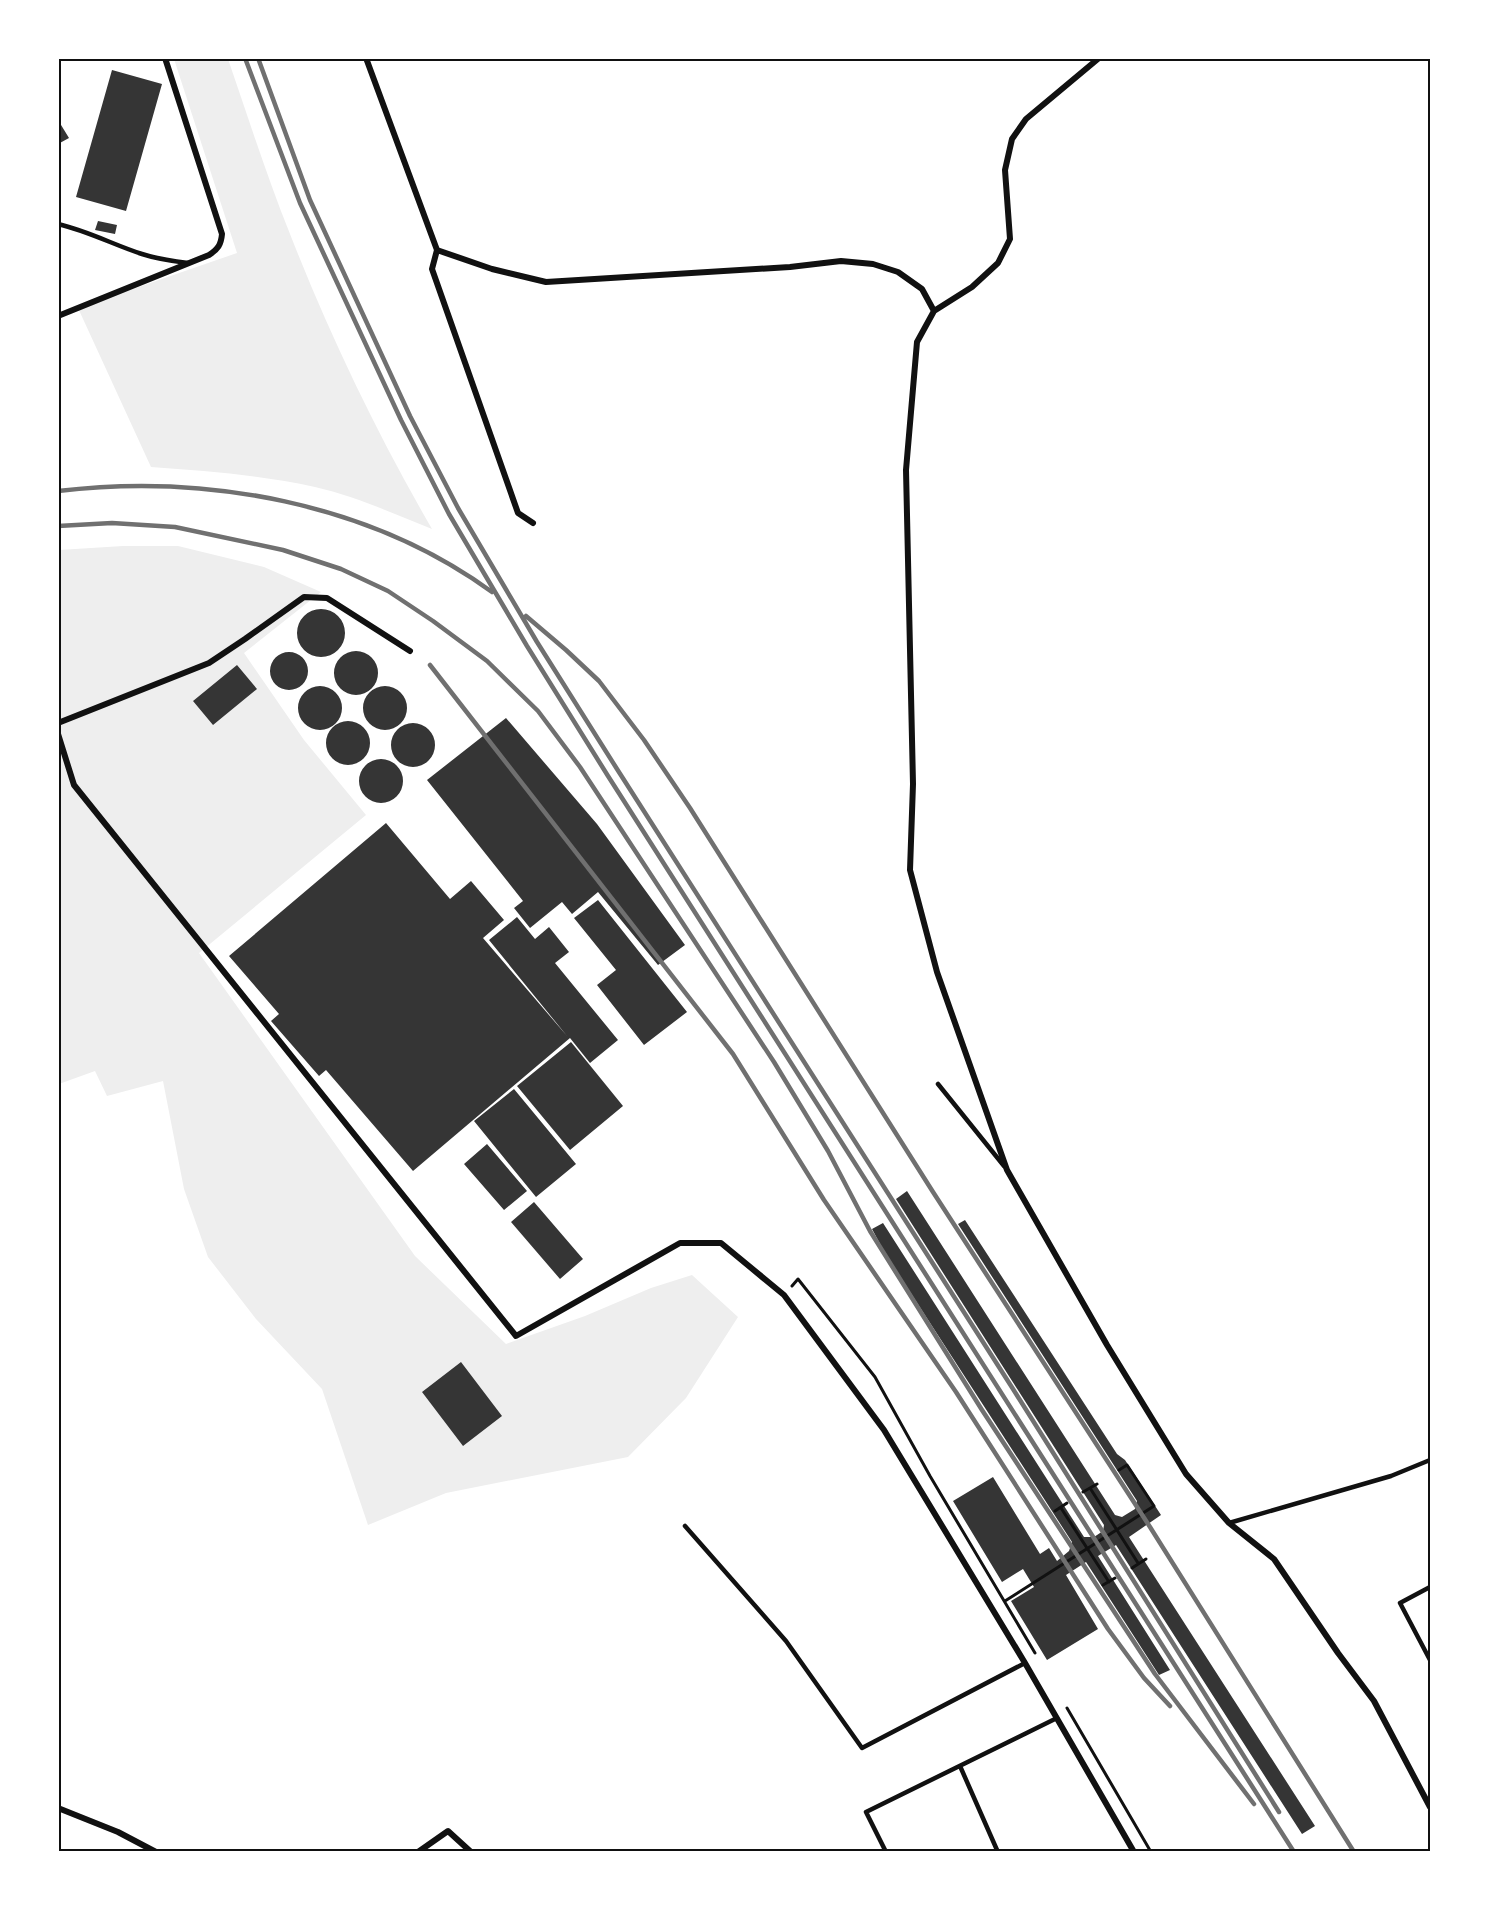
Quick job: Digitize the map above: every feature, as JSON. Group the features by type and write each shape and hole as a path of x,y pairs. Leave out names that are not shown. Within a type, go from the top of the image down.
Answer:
{"street":[{"path":"58,316 188,263 217,250 221,243 222,234 165,58"},
{"path":"366,58 436,250 432,269 518,513 533,524"},
{"path":"1099,58 1026,119 1012,139 1005,170 1010,239 998,263 972,287 933,311 917,342 906,470 914,784 910,870 937,972 1007,1170 1107,1345 1186,1474 1229,1523 1274,1559 1374,1701 1431,1807"},
{"path":"436,250 546,282 790,267 841,261 873,264 898,272 922,289 933,311"},
{"path":"58,723 208,663 304,597 327,598 410,651"},
{"path":"58,734 74,785 516,1336 680,1243 721,1243 784,1295 884,1431 1025,1663 1134,1851"},
{"path":"58,1808 118,1832 156,1851"},
{"path":"418,1851 448,1831 471,1851"}],"lane":[{"path":"58,224 79,229 141,254 165,261 188,263"},
{"path":"938,1083 1007,1170"},
{"path":"1229,1523 1391,1476 1431,1460"},
{"path":"684,1526 786,1641 862,1748 1025,1663"},
{"path":"1431,1587 1400,1603 1431,1660"},
{"path":"886,1851 866,1812 1056,1718"},
{"path":"960,1766 997,1850"}],"path":[{"path":"1005,1601 1154,1506 1127,1465 1119,1470"},
{"path":"1083,1492 1097,1484"},
{"path":"1090,1488 1138,1563"},
{"path":"1055,1511 1067,1503"},
{"path":"1060,1508 1109,1582"},
{"path":"1132,1568 1146,1559"},
{"path":"1103,1586 1115,1578"}],"shaded area":[{"path":"174,59 228,59 273,191 321,310 373,421 432,529 360,500 315,487 254,476 151,467 78,308 237,253"},
{"path":"123,546 178,546 264,567 321,592 244,653 304,740 366,815 199,953 415,1256 506,1344 585,1316 651,1288 692,1275 738,1317 686,1398 628,1457 446,1493 368,1525 322,1389 256,1319 208,1257 184,1189 163,1081 107,1096 95,1071 59,1084 59,550"}],"building":[{"path":"112,70 162,84 126,211 76,197"},
{"path":"58,120 69,138 58,144"},
{"path":"98,221 117,225 115,234 95,230"},
{"path":"321,609 338,616 345,633 338,650 321,657 304,650 297,633 304,616"},
{"path":"356,651 371,658 378,673 371,688 356,695 341,688 334,673 341,658"},
{"path":"289,652 303,657 308,671 303,685 289,690 275,685 270,671 275,657"},
{"path":"237,665 257,689 213,725 193,701"},
{"path":"320,686 336,692 342,708 336,724 320,730 304,724 298,708 304,692"},
{"path":"385,686 401,692 407,708 401,724 385,730 369,724 363,708 369,692"},
{"path":"506,718 597,824 685,945 658,965 598,892 572,914 562,902 530,928 514,908 523,901 427,780"},
{"path":"348,721 363,728 370,743 363,758 348,765 333,758 326,743 333,728"},
{"path":"413,723 428,730 435,745 428,760 413,767 398,760 391,745 398,730"},
{"path":"381,759 397,765 403,781 397,797 381,803 365,797 359,781 365,765"},
{"path":"386,823 450,899 471,881 504,920 483,938 567,1036 489,940 517,917 535,939 549,927 569,952 555,963 618,1040 590,1063 570,1038 413,1171 326,1070 319,1076 271,1021 279,1014 229,956"},
{"path":"598,900 687,1012 644,1045 597,985 616,970 574,918"},
{"path":"571,1042 623,1106 570,1150 517,1086"},
{"path":"514,1089 576,1164 536,1197 474,1121"},
{"path":"487,1144 527,1191 504,1210 464,1164"},
{"path":"907,1191 1115,1515 1122,1517 1135,1509 1137,1501 958,1224 965,1220 1117,1454 1125,1460 1161,1515 1129,1537 1315,1826 1302,1834 1116,1545 1098,1556 1170,1670 1159,1675 1086,1562 1066,1575 1098,1629 1047,1660 1011,1601 1034,1587 1023,1569 1002,1582 953,1501 993,1477 1040,1554 1049,1548 1057,1561 1069,1551 1072,1542 886,1255 872,1229 883,1223 1084,1537 1094,1537 1103,1531 1104,1525 896,1199"},
{"path":"534,1202 583,1259 560,1279 511,1222"},
{"path":"461,1362 502,1416 463,1446 422,1392"}],"railway":[{"path":"245,58 300,203 401,420 449,514 527,646 608,776 1294,1852"},
{"path":"258,58 310,200 410,416 458,508 537,642 1013,1389 1279,1812"},
{"path":"58,491 114,487 171,487 228,492 285,501 340,516 394,536 444,561 492,592"},
{"path":"58,526 112,523 175,527 283,550 341,569 388,591 433,621 487,661 538,711 580,767 774,1062 828,1151 870,1231 982,1410 1155,1674 1254,1804"},
{"path":"526,616 599,681 644,740 690,808 933,1192 1150,1527 1354,1852"},
{"path":"430,665 733,1054 824,1200 956,1392 1108,1629 1144,1678 1170,1706"}]}
